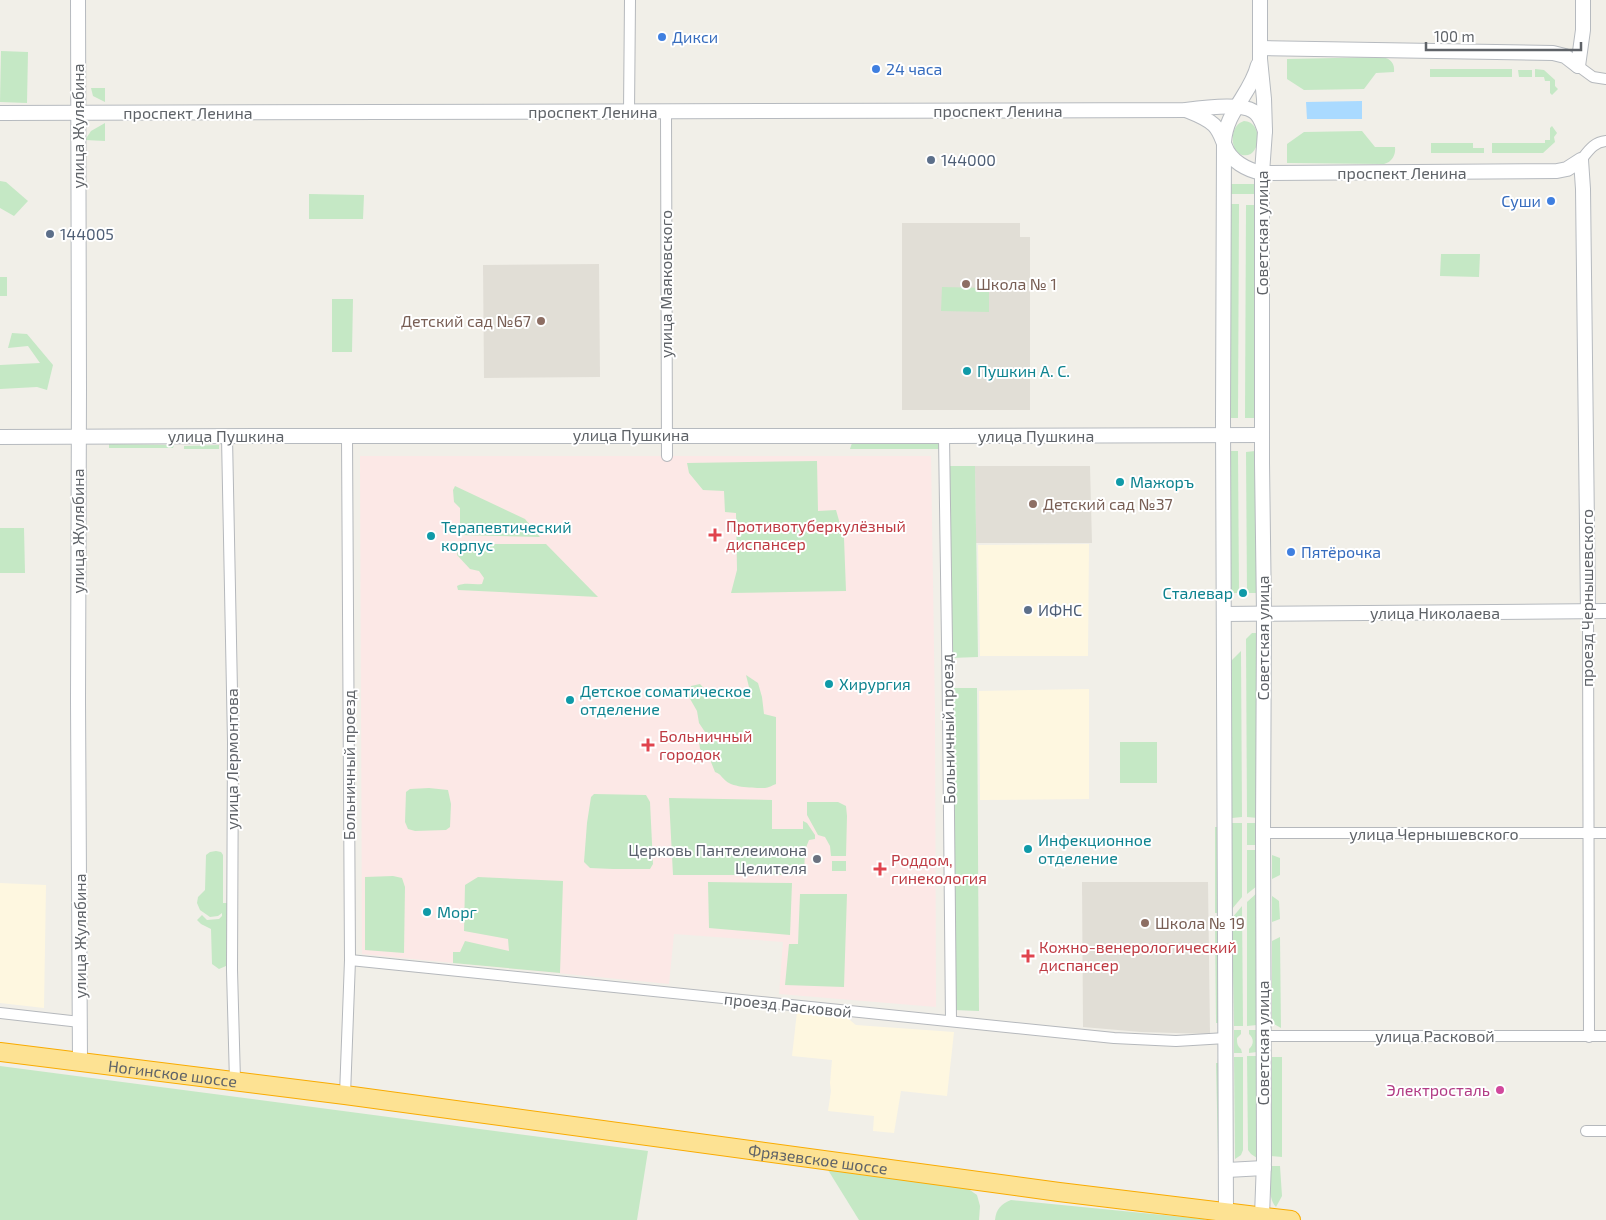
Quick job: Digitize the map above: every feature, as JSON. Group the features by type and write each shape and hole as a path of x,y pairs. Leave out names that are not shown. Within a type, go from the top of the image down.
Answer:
{"highway":[{"name":"Ногинское шоссе","path":"0,1052 345,1095"},
{"name":"Фрязевское шоссе","path":"345,1095 993,1184 1291,1220"}],"main road":[{"name":"улица Жулябина","path":"78,0 77,590 80,1062"},
{"name":"Советская улица","path":"1260,0 1260,53 1265,131 1262,173 1264,614 1264,1168 1262,1216"},
{"path":"1260,53 1553,53 1565,56 1578,66 1583,30 1583,0"},
{"name":"Советская улица","path":"1236,107 1252,83 1260,53"},
{"name":"проспект Ленина","path":"0,113 1186,110 1208,107 1236,107 1247,108 1253,111 1262,121 1265,131"},
{"path":"1226,1212 1224,142 1226,124 1236,107"},
{"name":"проспект Ленина","path":"1186,110 1214,125 1229,154 1236,161 1251,170 1262,173 1557,171 1567,169 1581,160"},
{"path":"1236,161 1247,163 1254,161 1263,154"},
{"name":"проезд Чернышевского","path":"1581,160 1583,189 1588,612"},
{"name":"улица Пушкина","path":"0,437 1262,435"},
{"name":"улица Николаева","path":"1224,614 1606,612"},
{"path":"1227,1170 1264,1168"}],"street":[{"path":"629,112 630,0"},
{"path":"1578,66 1593,77 1606,79"},
{"name":"улица Маяковского","path":"666,112 667,456"},
{"name":"проспект Ленина","path":"1581,160 1599,141 1606,140"},
{"name":"Больничный проезд","path":"345,1095 350,960 347,436"},
{"name":"Больничный проезд","path":"944,436 951,1021"},
{"name":"улица Лермонтова","path":"227,437 233,742 232,970 235,1081"},
{"name":"проезд Чернышевского","path":"1588,612 1589,1037"},
{"name":"улица Чернышевского","path":"1263,834 1606,833"},
{"name":"проезд Расковой","path":"350,960 1084,1035 1176,1041 1226,1038"},
{"path":"0,1014 80,1022"},
{"name":"улица Расковой","path":"1264,1036 1606,1036"},
{"path":"1586,1131 1606,1131"}],"shaded area":[{"name":"Школа № 1","path":"902,223 1020,223 1020,237 1030,237 1030,410 902,410"},
{"name":"Детский сад №67","path":"599,264 600,377 484,378 483,265"},
{"name":"Больничный городок","path":"360,456 931,456 935,712 936,1007 779,994 783,942 674,934 669,984 362,954"},
{"name":"Детский сад №37","path":"975,466 1090,466 1092,543 976,543"},
{"path":"1089,544 1088,656 980,656 978,545"},
{"path":"1089,689 1089,799 980,800 979,691"},
{"name":"Школа № 19","path":"1082,882 1208,882 1210,1034 1141,1032 1083,1027"},
{"path":"0,883 46,885 44,1008 0,1003"},
{"path":"797,1012 845,1016 856,1025 954,1032 947,1096 901,1091 894,1133 873,1131 874,1116 828,1111 832,1060 792,1056"}],"green space":[{"path":"1,51 28,52 27,103 0,102"},
{"path":"1383,57 1392,62 1394,72 1376,73 1364,89 1304,90 1287,79 1287,59"},
{"path":"1430,69 1512,69 1512,77 1430,77"},
{"path":"1535,69 1544,70 1555,80 1555,86 1558,89 1552,95 1550,93 1550,81 1545,81 1544,77 1535,77"},
{"path":"1518,70 1532,70 1532,77 1519,77"},
{"path":"91,88 105,88 105,102 93,96"},
{"path":"1244,121 1251,123 1257,135 1255,149 1245,155 1237,153 1233,144 1234,130 1236,126"},
{"path":"105,123 105,141 85,140 91,131"},
{"path":"1552,126 1557,133 1554,137 1555,142 1543,153 1492,153 1492,143 1545,143 1545,140 1550,140 1550,128"},
{"path":"1362,131 1375,147 1395,147 1391,160 1384,164 1287,163 1287,144 1304,132"},
{"path":"1431,143 1473,143 1473,148 1484,148 1484,153 1431,153"},
{"path":"0,181 6,182 28,201 14,216 0,208"},
{"path":"1231,184 1254,184 1256,194 1229,194"},
{"path":"309,194 364,195 363,219 309,219"},
{"path":"1229,204 1239,204 1238,418 1229,418"},
{"path":"1246,205 1256,205 1255,418 1245,418"},
{"path":"1441,254 1480,254 1479,277 1440,276"},
{"path":"0,277 7,277 7,296 0,296"},
{"path":"942,287 989,288 989,312 941,311"},
{"path":"332,299 353,299 352,352 332,352"},
{"path":"12,333 27,334 53,365 47,390 37,387 0,389 0,365 40,363 28,346 8,348"},
{"path":"852,443 939,444 942,449 850,449"},
{"path":"109,444 174,445 173,448 109,448"},
{"path":"219,445 219,449 184,449 184,446"},
{"path":"1229,451 1238,451 1239,593 1230,593"},
{"path":"1255,451 1257,593 1247,593 1246,452"},
{"path":"817,461 818,511 836,510 844,538 846,591 731,593 737,570 736,513 725,512 724,491 703,490 689,473 687,463"},
{"path":"948,466 975,466 978,657 951,658"},
{"path":"455,486 525,519 540,537 460,535 460,508 454,502 453,490"},
{"path":"0,528 24,528 25,573 0,573"},
{"path":"459,544 546,544 598,597 458,590 457,586 460,585 482,584 484,578 479,571 470,569 457,555"},
{"path":"1252,633 1257,633 1258,818 1247,817 1246,639"},
{"path":"1241,651 1242,817 1232,818 1230,662"},
{"path":"746,675 758,683 764,714 776,717 776,784 766,788 734,785 715,772 711,762 712,758 700,749 699,742 708,742 707,735 699,723 697,711 689,697 691,686 700,684 714,695 744,698 750,691"},
{"path":"951,688 977,688 979,1011 954,1010"},
{"path":"1120,742 1157,742 1157,783 1120,783"},
{"path":"410,789 448,790 451,804 450,827 446,830 415,831 408,829 405,822 406,792"},
{"path":"594,794 646,795 650,802 653,864 650,869 590,868 584,862 587,823 591,797"},
{"path":"669,798 772,800 772,829 803,829 803,821 807,823 815,835 815,839 809,840 805,850 804,875 673,875"},
{"path":"807,802 838,802 846,806 846,856 831,856 830,846 825,837 818,835 807,815"},
{"path":"1232,823 1242,823 1242,897 1232,909"},
{"path":"1247,823 1257,823 1257,845 1247,845"},
{"path":"1215,827 1218,827 1218,913 1215,913"},
{"path":"1247,850 1257,850 1257,886 1247,894"},
{"path":"216,851 221,852 223,855 223,903 229,903 229,963 219,969 212,964 211,929 197,920 202,915 207,920 219,919 222,916 222,913 218,916 210,917 200,910 197,903 198,897 205,890 206,855"},
{"path":"1272,855 1280,858 1280,875 1272,879"},
{"path":"832,861 846,861 846,871 832,871"},
{"path":"393,876 402,878 405,887 404,953 365,950 365,877"},
{"path":"478,877 563,881 560,973 453,963 453,952 460,952 465,941 509,951 508,939 464,931 465,885"},
{"path":"708,882 792,883 790,935 709,928"},
{"path":"1257,893 1257,1025 1247,1026 1247,902"},
{"path":"800,894 847,894 844,987 785,985 789,944 798,944"},
{"path":"1272,896 1279,901 1280,919 1272,922"},
{"path":"1242,906 1243,1026 1234,1026 1232,918"},
{"path":"1215,923 1218,923 1219,1023 1216,1023"},
{"path":"1280,937 1281,1028 1274,1024 1272,1018 1272,941"},
{"path":"1234,1030 1241,1030 1237,1041 1242,1053 1234,1053"},
{"path":"1249,1030 1257,1030 1257,1052 1249,1053 1253,1042"},
{"path":"1247,1056 1257,1056 1257,1158 1248,1150"},
{"path":"1234,1057 1243,1057 1243,1150 1241,1155 1235,1159"},
{"path":"1272,1057 1282,1057 1282,1157 1271,1156"},
{"path":"1216,1063 1221,1063 1222,1155 1218,1155"},
{"path":"0,1066 648,1151 637,1220 0,1220"},
{"path":"1271,1166 1280,1166 1282,1196 1276,1207 1270,1193"},
{"path":"828,1170 928,1181 967,1188 977,1195 980,1206 979,1220 859,1220"},
{"path":"1011,1200 1205,1220 995,1220 1000,1207"}],"water":[{"path":"1362,101 1362,119 1307,119 1306,102"}],"place":[{"name":"Дикси","path":"662,37"},
{"name":"24 часа","path":"876,69"},
{"name":"144000","path":"931,160"},
{"name":"Суши","path":"1551,201"},
{"name":"144005","path":"50,234"},
{"name":"Школа № 1","path":"966,284"},
{"name":"Детский сад №67","path":"541,321"},
{"name":"Пушкин А. С.","path":"967,371"},
{"name":"Мажоръ","path":"1120,482"},
{"name":"Детский сад №37","path":"1033,504"},
{"name":"Противотуберкулёзный диспансер","path":"715,535"},
{"name":"Терапевтический корпус","path":"431,536"},
{"name":"Пятёрочка","path":"1291,552"},
{"name":"Сталевар","path":"1243,593"},
{"name":"ИФНС","path":"1028,610"},
{"name":"Хирургия","path":"829,684"},
{"name":"Детское соматическое отделение","path":"570,700"},
{"name":"Больничный городок","path":"648,745"},
{"name":"Инфекционное отделение","path":"1028,849"},
{"name":"Церковь Пантелеимона Целителя","path":"817,859"},
{"name":"Роддом, гинекология","path":"880,869"},
{"name":"Морг","path":"427,912"},
{"name":"Школа № 19","path":"1145,923"},
{"name":"Кожно-венерологический диспансер","path":"1028,956"},
{"name":"Электросталь","path":"1500,1090"}]}
